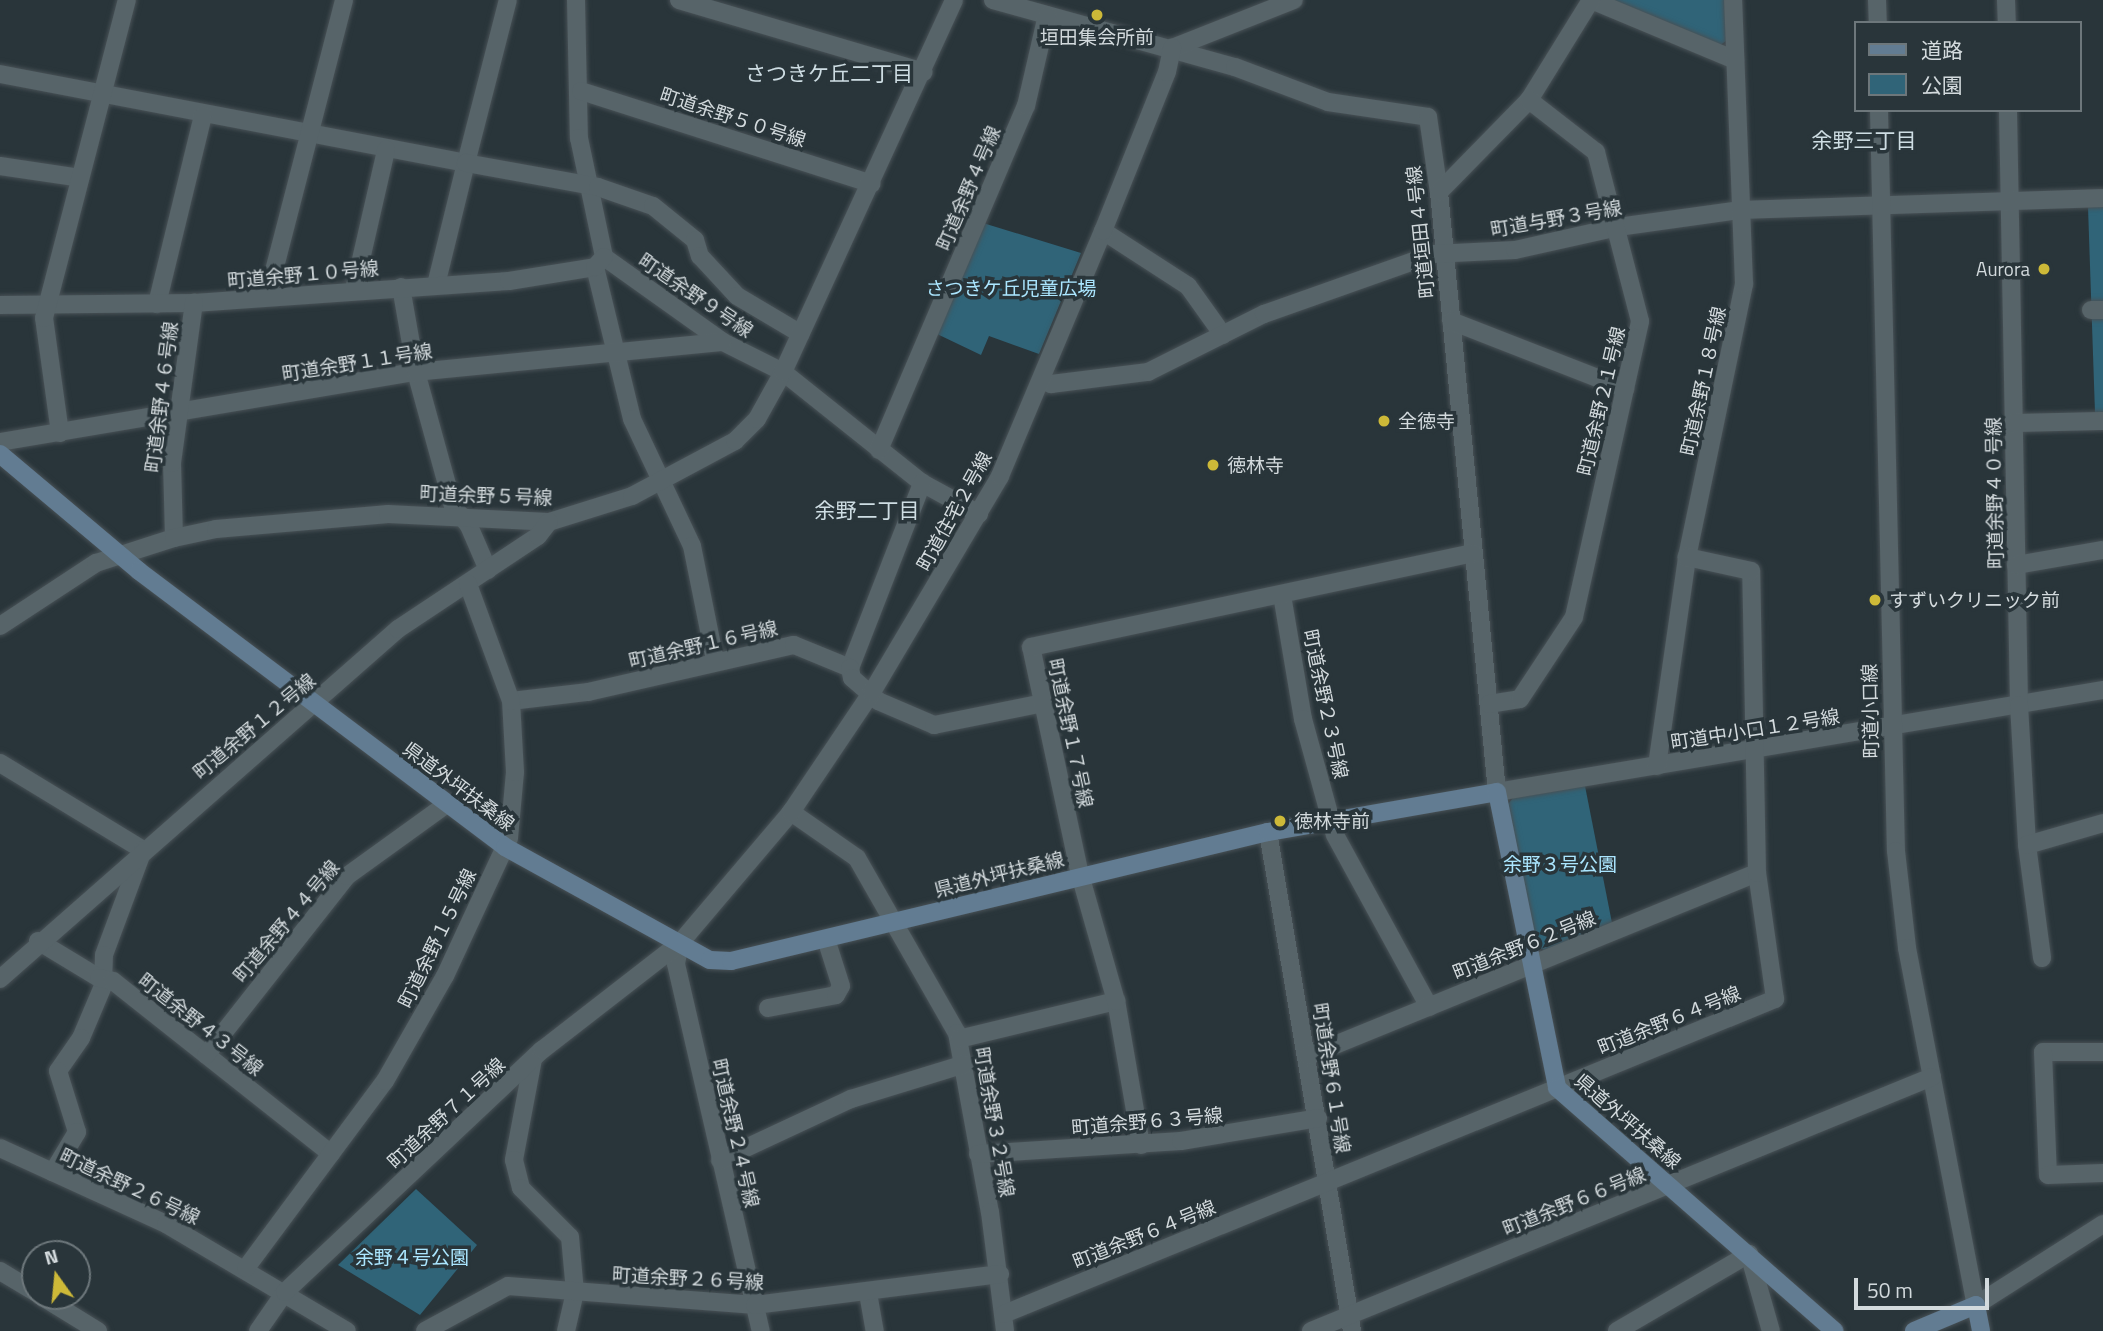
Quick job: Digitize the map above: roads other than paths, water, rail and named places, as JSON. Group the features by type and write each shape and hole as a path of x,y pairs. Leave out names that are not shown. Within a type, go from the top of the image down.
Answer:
{"main road":[{"name":"県道外坪扶桑線","path":"0,454 120,554 505,847 710,960 731,961 1080,875 1268,832 1497,792 1556,1088 1835,1331"},
{"path":"1914,1331 1976,1305 1981,1331"}],"street":[{"path":"60,433 46,307 127,0"},
{"path":"268,294 344,0"},
{"path":"436,285 508,0"},
{"path":"576,0 581,91 579,138 584,186 616,352 632,419 664,481 692,546 715,660"},
{"path":"679,0 924,72"},
{"name":"町道余野５号線","path":"0,625 96,563 174,538 216,528 388,513 549,522 590,513 664,481 735,441 757,419 783,372 924,72 954,0"},
{"name":"町道垣田４号線","path":"993,0 1172,48 1328,102 1428,117 1439,192 1497,792"},
{"path":"1172,48 1294,0"},
{"path":"1439,192 1529,100 1591,0 1735,60"},
{"name":"町道余野１８号線","path":"1657,766 1687,557 1744,285 1732,0"},
{"path":"1877,0 1878,21"},
{"path":"2007,0 2007,21"},
{"name":"町道余野４号線","path":"879,450 1026,106 1048,15"},
{"name":"町道住宅２号線","path":"680,943 791,812 872,692 979,514 1041,380 1103,231 1167,72 1172,48"},
{"path":"0,74 203,116 584,186 653,206 695,240 700,256 737,296 801,334"},
{"name":"町道余野５０号線","path":"581,91 872,184"},
{"name":"町道余野２１号線","path":"1489,704 1520,699 1574,617 1640,321 1618,227 1596,152 1529,100"},
{"name":"町道小口線","path":"1880,112 1891,727 1896,851 1907,948 1976,1305"},
{"name":"町道余野４０号線","path":"2008,112 2019,705 2027,845 2042,958"},
{"path":"157,304 203,116"},
{"path":"354,290 386,150"},
{"path":"0,166 80,178"},
{"name":"町道与野３号線","path":"1041,380 1051,384 1148,372 1223,335 1359,277 1444,254 1515,250 1618,227 1741,211 1881,202 2103,198"},
{"path":"1103,231 1188,286 1223,335"},
{"name":"町道余野９号線","path":"599,262 723,342 783,372 922,483 979,514"},
{"name":"町道余野１０号線","path":"0,305 46,307 258,300 268,294 509,281 599,262"},
{"path":"401,287 416,372 453,506 470,526 488,570"},
{"name":"町道余野４６号線","path":"174,538 172,463 194,303"},
{"path":"1451,321 1625,390"},
{"name":"町道余野１１号線","path":"0,443 416,372 723,342"},
{"path":"2014,423 2103,421"},
{"path":"850,668 922,483"},
{"name":"町道余野１２号線","path":"0,979 38,941 398,629 538,536 549,522"},
{"path":"2016,565 2103,550"},
{"name":"町道余野１７号線","path":"1141,1145 1116,1001 1080,875 1031,647 1473,553"},
{"name":"町道余野６４号線","path":"1005,1323 1328,1182 1775,999 1757,873 1751,572 1687,557"},
{"name":"町道余野１５号線","path":"246,1268 385,1080 445,976 505,847 515,772 511,701 468,584"},
{"name":"町道余野２３号線","path":"1282,595 1303,719 1331,821 1429,1007"},
{"name":"町道余野１６号線","path":"511,701 588,692 715,660 794,645 850,668 852,678 872,692 878,701 906,717 939,726 1043,703"},
{"name":"町道中小口１２号線","path":"1497,792 1754,751 2103,690"},
{"path":"0,764 143,850 104,955 103,979 80,1038 58,1071 78,1132 53,1172"},
{"name":"町道余野４４号線","path":"206,1055 347,876 447,804"},
{"name":"町道余野３２号線","path":"791,812 857,858 959,1039 1000,1273 1005,1323"},
{"path":"2027,845 2103,823"},
{"name":"町道余野６１号線","path":"1268,832 1308,1056 1351,1323"},
{"name":"町道余野６２号線","path":"1308,1056 1757,873"},
{"path":"768,1008 836,995 841,986 826,939"},
{"name":"町道余野４３号線","path":"38,941 103,979 113,981 331,1154"},
{"name":"町道余野７１号線","path":"258,1331 285,1292 533,1059 680,943"},
{"name":"町道余野２４号線","path":"680,943 676,964 761,1331"},
{"path":"959,1039 1116,1001"},
{"path":"2103,1052 2043,1052 2048,1175 2103,1174"},
{"path":"533,1059 514,1160 521,1188 570,1237 575,1292 566,1331"},
{"path":"720,1160 758,1146 841,1103 965,1064"},
{"name":"町道余野６６号線","path":"1311,1331 1351,1323 1670,1185 1932,1077"},
{"name":"町道余野６３号線","path":"978,1154 1141,1145 1226,1136 1318,1118"},
{"name":"町道余野２６号線","path":"0,1148 166,1223 246,1268 347,1331"},
{"path":"1976,1305 2103,1224"},
{"path":"1617,1331 1749,1254 1771,1331"},
{"path":"0,1271 21,1284"},
{"name":"町道余野２６号線","path":"425,1331 508,1286 755,1306 869,1293 1000,1273"},
{"path":"869,1293 875,1331"},
{"path":"64,1310 98,1331"}],"place":[{"name":"垣田集会所前","path":"1097,15"},
{"name":"Aurora","path":"2044,269"},
{"name":"全徳寺","path":"1384,421"},
{"name":"徳林寺","path":"1213,465"},
{"name":"すずいクリニック前","path":"1875,600"},
{"name":"徳林寺前","path":"1280,821"}],"district":[{"name":"さつきケ丘二丁目","path":"829,73"},
{"name":"余野三丁目","path":"1864,140"},
{"name":"余野二丁目","path":"867,510"}],"park label":[{"name":"さつきケ丘児童広場","path":"1011,288"},
{"name":"余野３号公園","path":"1560,864"},
{"name":"余野４号公園","path":"412,1257"}]}
